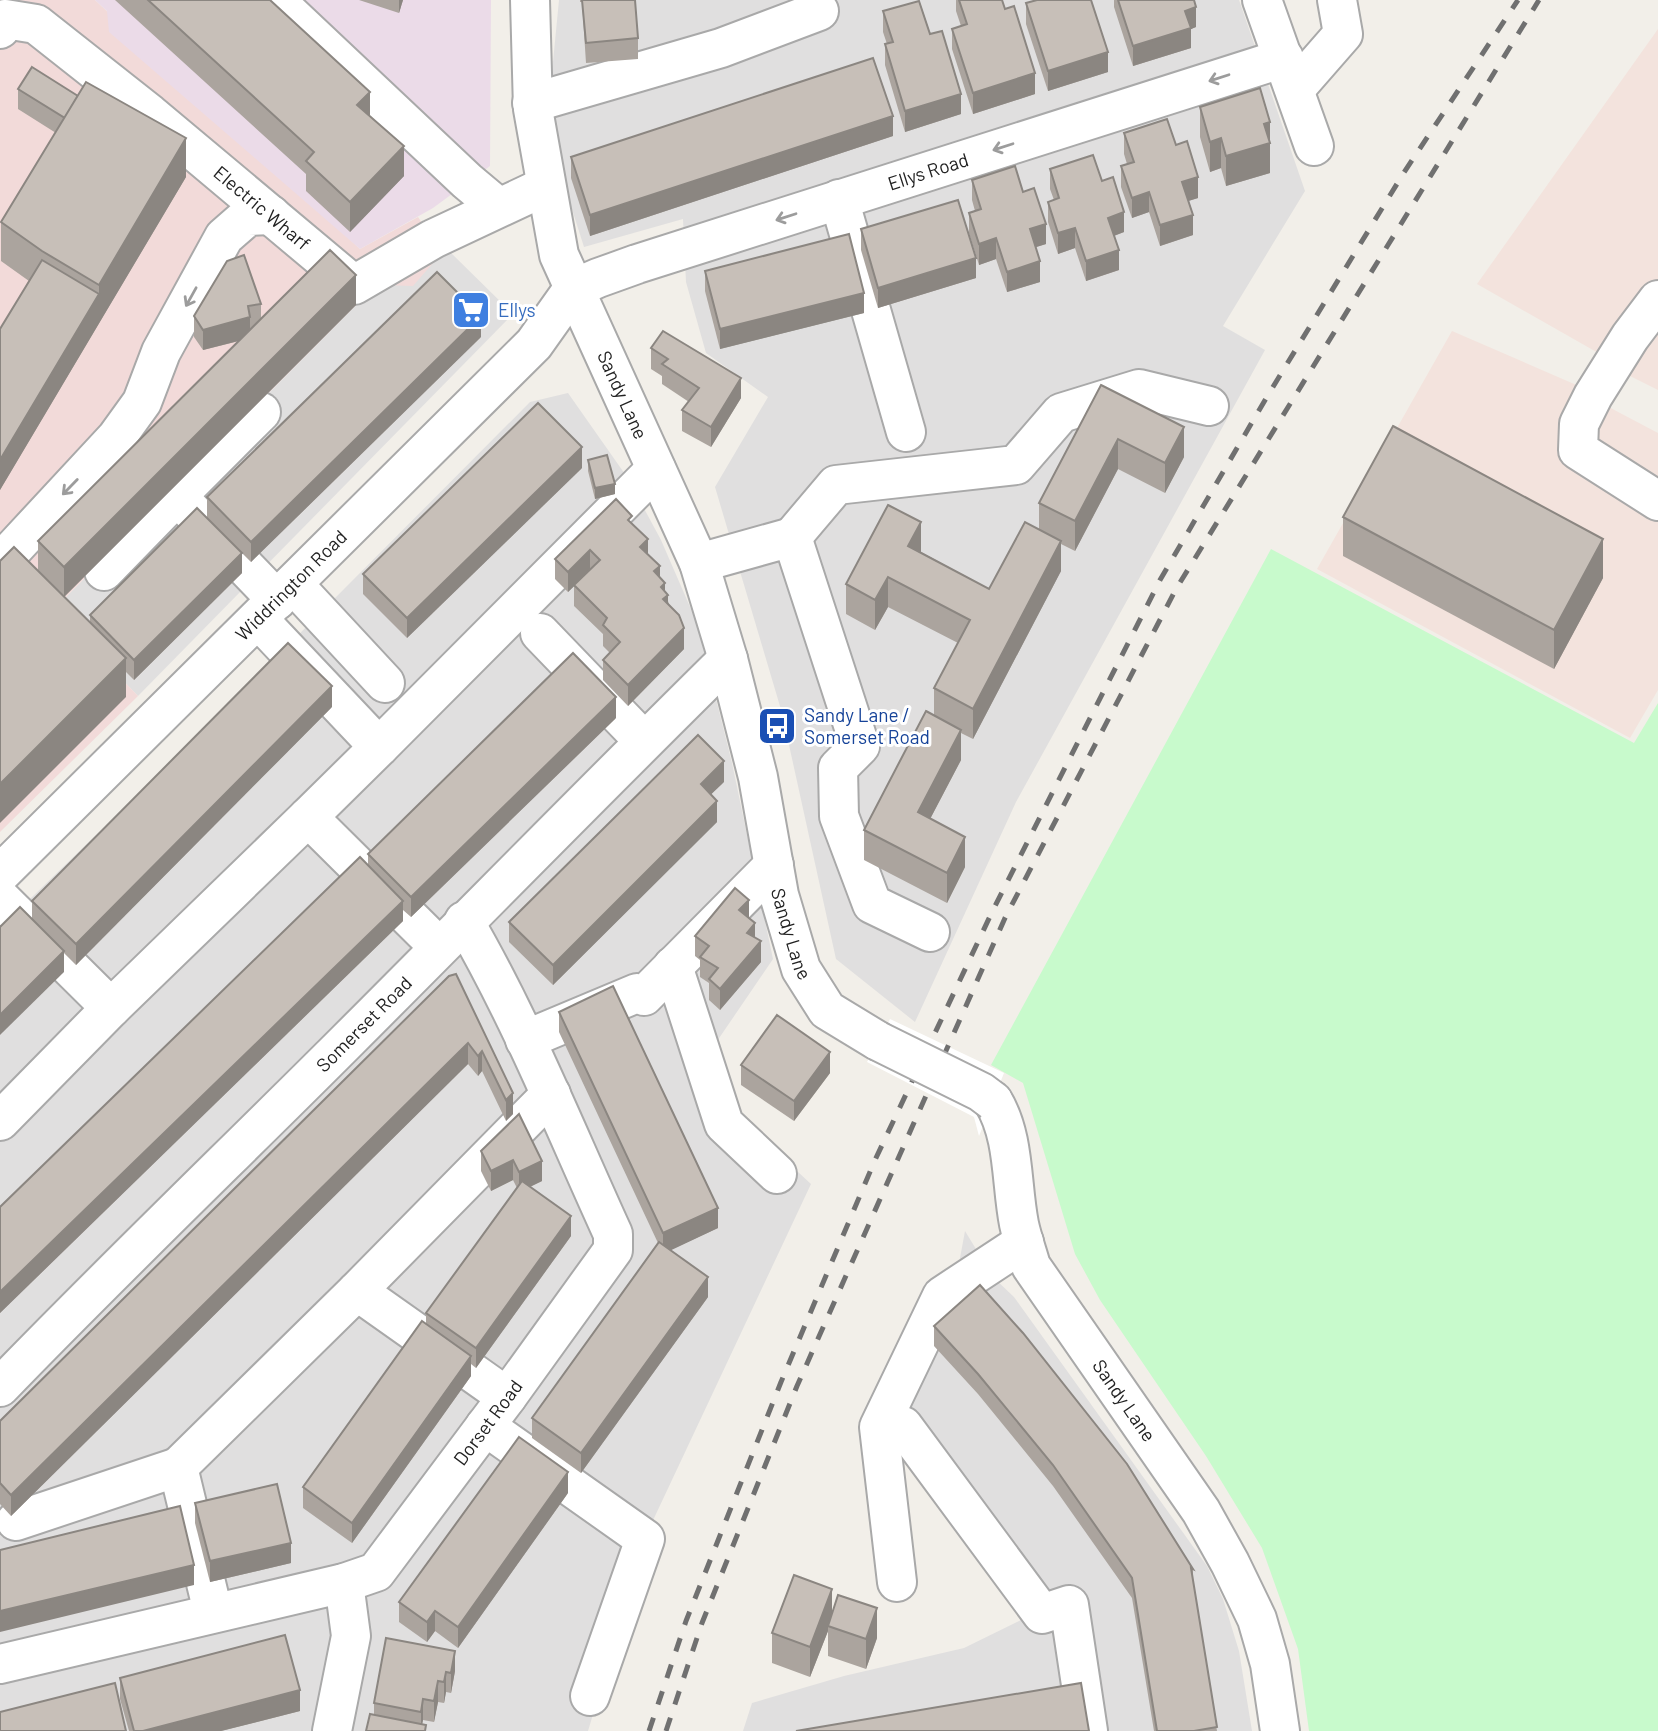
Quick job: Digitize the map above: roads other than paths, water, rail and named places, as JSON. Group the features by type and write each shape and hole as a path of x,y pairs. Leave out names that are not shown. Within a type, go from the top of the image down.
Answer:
{"street":[{"path":"275,0 498,207"},
{"name":"Sandy Lane","path":"530,0 533,103 559,255 699,564 728,659 758,777 779,895 802,969 827,1010 878,1041 981,1092 993,1101 1006,1133 1020,1225 1031,1266 1090,1355 1201,1510 1230,1563 1257,1619 1270,1664 1280,1731"},
{"path":"1262,0 1314,145"},
{"path":"1290,74 1343,34 1337,0"},
{"path":"533,103 721,48 819,11"},
{"name":"Electric Wharf","path":"18,27 150,114 354,285 433,239 546,186"},
{"name":"Ellys Road","path":"573,289 637,264 839,200 1290,74"},
{"path":"839,200 906,432"},
{"path":"0,563 116,438 142,402 161,352 224,237 248,216 271,215"},
{"name":"Widdrington Road","path":"0,874 534,345 573,289"},
{"path":"1658,300 1630,337 1593,396 1579,424 1578,450 1658,501"},
{"path":"699,564 792,537 836,485 1016,465 1062,413 1139,389 1209,406"},
{"path":"104,571 261,412"},
{"path":"0,1121 111,1008 309,817 656,469"},
{"path":"177,496 276,601 379,747"},
{"path":"792,537 860,746 838,768 839,816 872,904 930,932"},
{"path":"276,601 385,683"},
{"path":"540,633 644,741"},
{"name":"Somerset Road","path":"0,1387 95,1289 728,659"},
{"name":"Dorset Road","path":"0,1664 344,1583 376,1572 613,1250 613,1234 496,975 452,934 309,817"},
{"path":"525,1040 637,993 644,996 774,865"},
{"path":"0,898 111,1008"},
{"path":"673,966 724,1124 777,1174"},
{"path":"16,1521 178,1467 357,1291 551,1094"},
{"path":"897,1582 878,1427 942,1296 1024,1242"},
{"path":"357,1291 645,1539 590,1696"},
{"path":"903,1426 1042,1614 1069,1605 1088,1731"},
{"path":"178,1467 213,1612"},
{"path":"332,1731 351,1636 344,1583"}],"railway":[{"path":"649,1731 686,1621 781,1382 875,1160 993,910 1160,580 1268,395 1403,174 1518,0"},
{"path":"666,1731 702,1623 797,1386 1005,918 1176,589 1539,0"}],"place":[{"name":"Ellys","path":"471,310"},
{"name":"Sandy Lane / Somerset Road","path":"777,726"}]}
